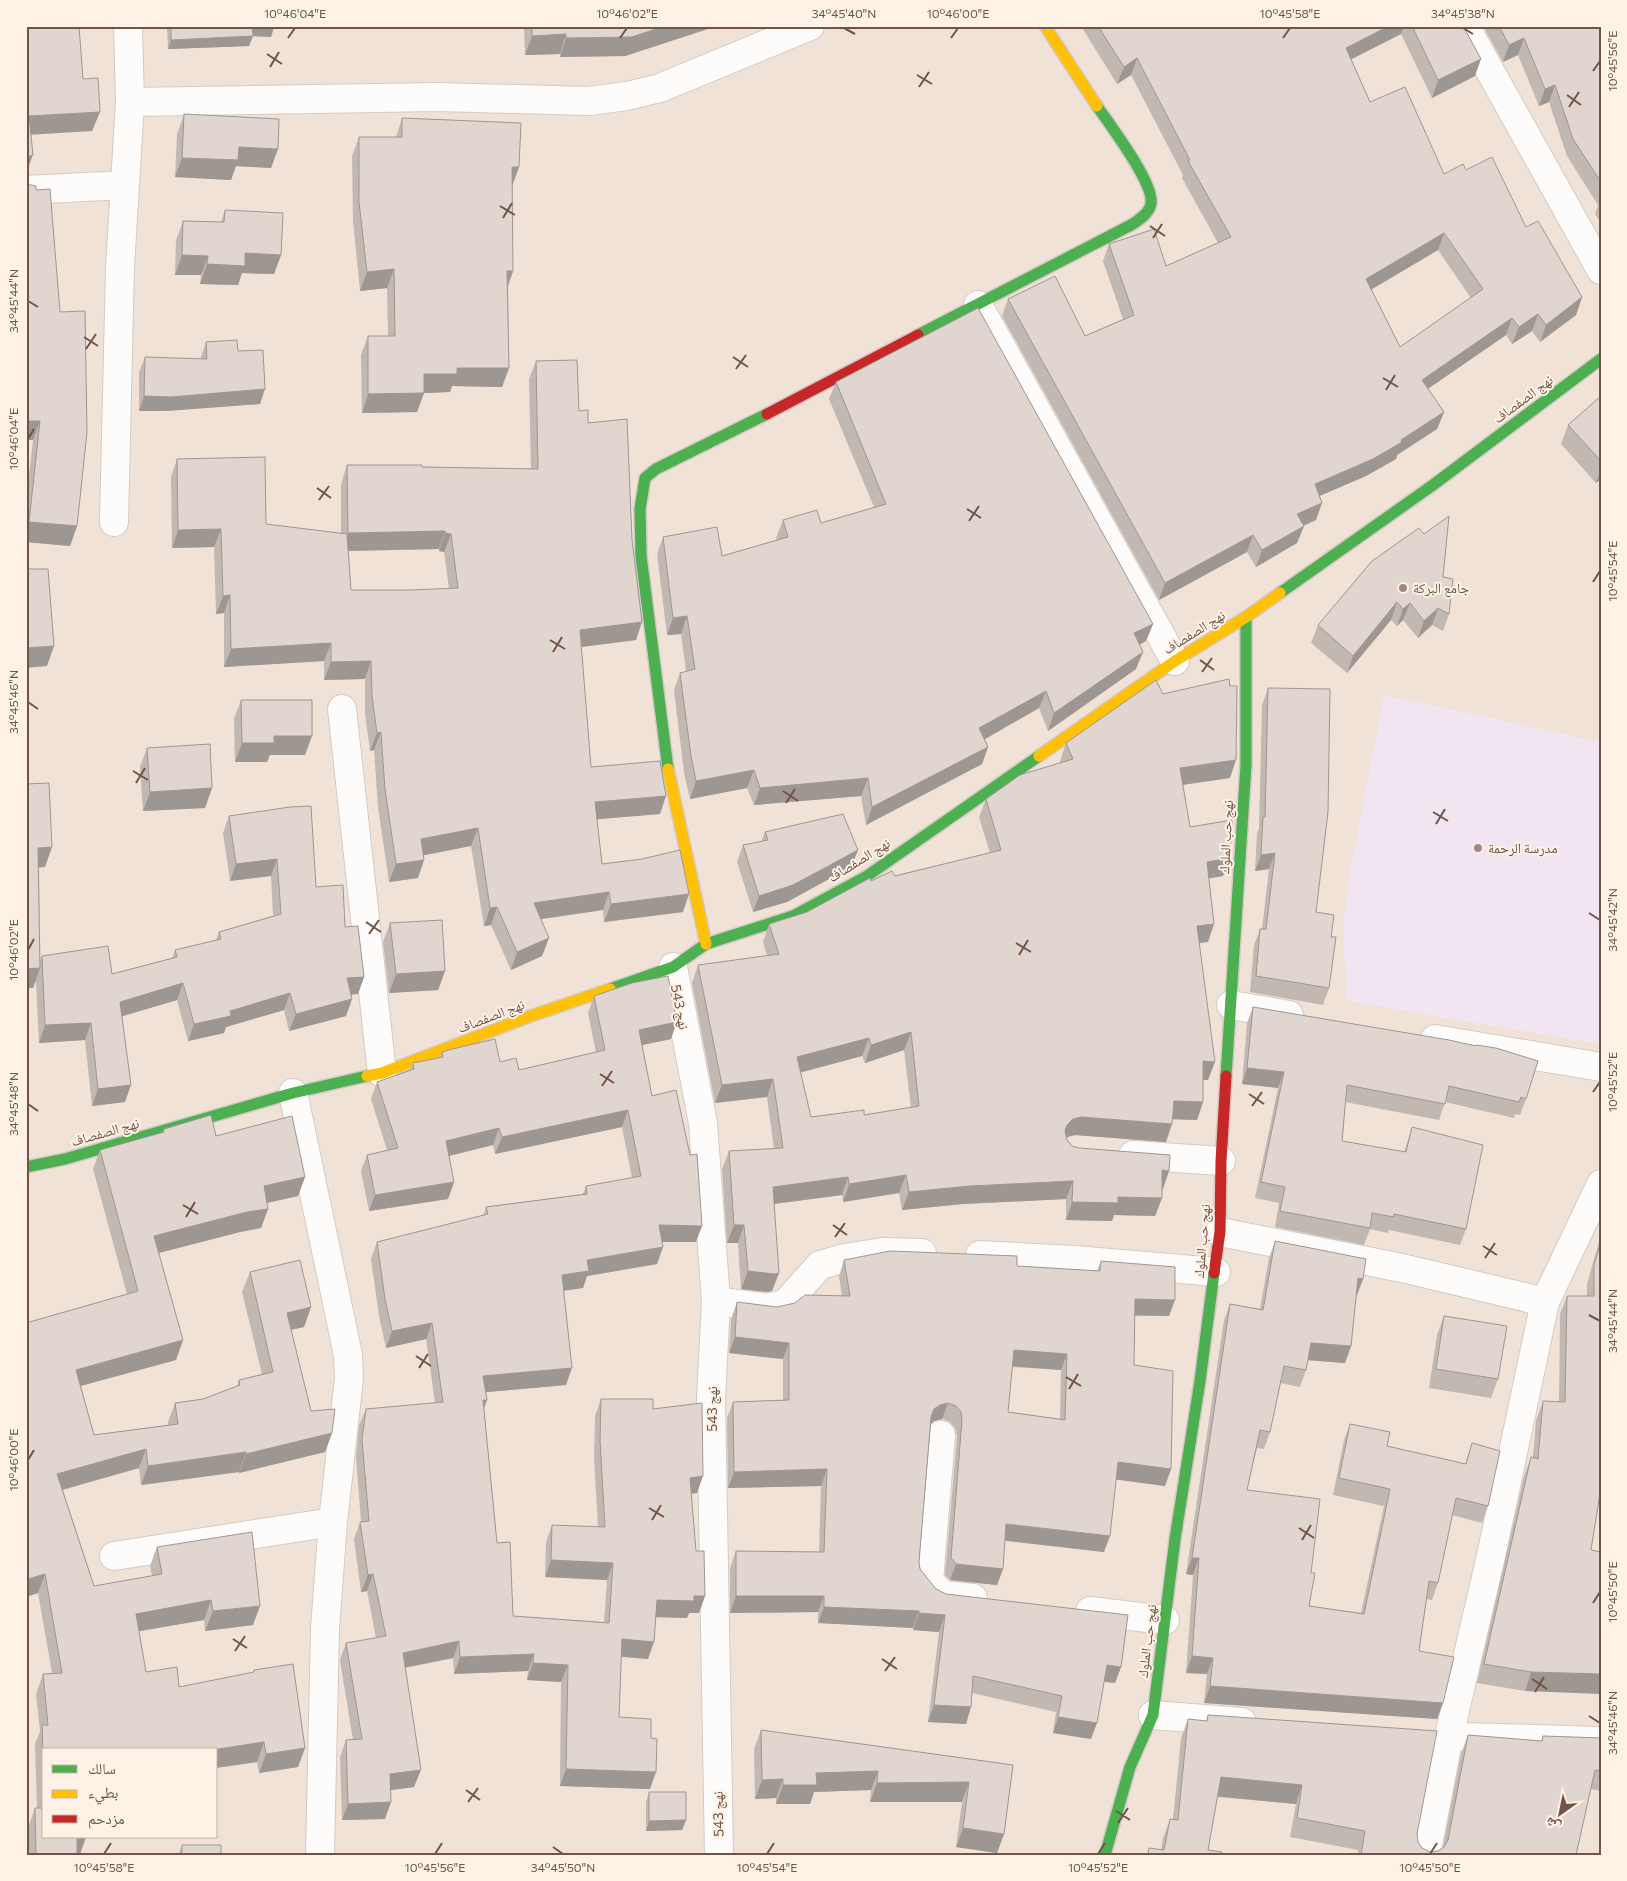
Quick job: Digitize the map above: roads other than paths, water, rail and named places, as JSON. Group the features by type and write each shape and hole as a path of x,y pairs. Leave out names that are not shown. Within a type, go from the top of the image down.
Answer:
{"street":[{"path":"114,522 120,267 130,102 128,26"},
{"path":"130,102 438,97 590,101 627,96 660,88 810,26"},
{"path":"706,944 668,766 642,556 640,509 645,478 656,469 680,456 720,438 978,305 1131,225 1144,216 1152,206 1152,194 1146,182 1045,26"},
{"path":"1465,26 1601,270"},
{"path":"26,190 125,185"},
{"path":"978,305 1175,661"},
{"name":"نهج الصفصاف","path":"26,1167 65,1159 293,1093 382,1074 528,1017 673,967 706,944 794,916 866,876 1175,661 1246,617 1433,485 1601,359"},
{"name":"نهج حب الملوك","path":"1105,1855 1130,1767 1153,1715 1175,1539 1216,1272 1220,1232 1221,1161 1246,765 1246,617"},
{"path":"342,709 382,1074"},
{"name":"نهج 543","path":"673,967 703,1124 716,1301 711,1398 719,1855"},
{"path":"1231,1005 1309,1018"},
{"path":"1406,1035 1601,1067"},
{"path":"293,1093 348,1355 349,1378 332,1522 325,1629 320,1855"},
{"path":"1113,1153 1221,1161"},
{"path":"1426,1855 1449,1736 1491,1556 1545,1302 1601,1184"},
{"path":"1220,1232 1402,1268 1545,1302"},
{"path":"716,1301 768,1308 785,1304 820,1265 846,1258 883,1252 1074,1260 1216,1272"},
{"path":"941,1435 929,1580 942,1595 1000,1601"},
{"path":"114,1556 332,1522"},
{"path":"1068,1609 1165,1620"},
{"path":"1153,1715 1270,1724"},
{"path":"1421,1734 1601,1741"}],"place":[{"name":"جامع البركة","path":"1403,588"},
{"name":"مدرسة الرحمة","path":"1478,848"}]}
